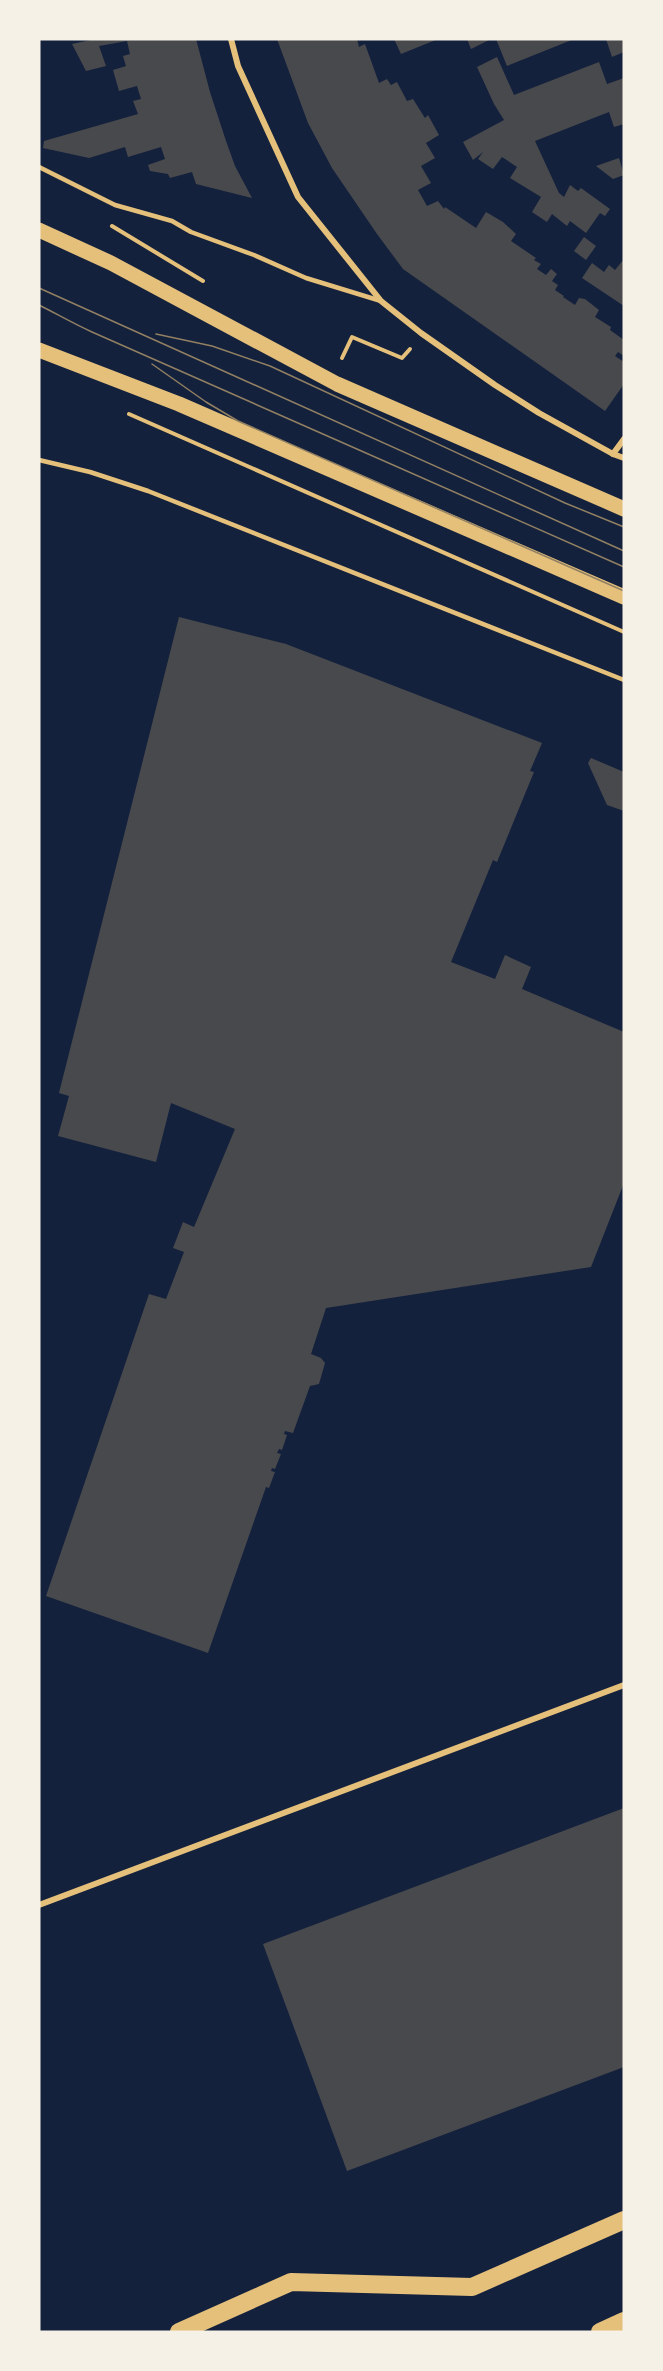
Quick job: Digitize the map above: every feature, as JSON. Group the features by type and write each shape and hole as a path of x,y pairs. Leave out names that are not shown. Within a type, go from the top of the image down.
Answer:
{"highway":[{"path":"179,2332 291,2282 472,2287 624,2220"},
{"path":"600,2332 624,2321"}],"main road":[{"path":"39,230 111,263 338,384 624,509"},
{"path":"39,350 178,404 624,597"}],"street":[{"path":"231,39 238,66 298,197 381,301 421,333 495,385 539,413 624,458"},
{"path":"613,454 624,439"},
{"path":"39,1905 624,1684"}],"lane":[{"path":"39,167 115,205 172,221 190,232 254,255 306,278 381,301"},
{"path":"39,460 90,472 148,491 624,680"}],"path":[{"path":"108,224 208,284"},
{"path":"342,358 352,337 402,358"},
{"path":"332,352 353,363"},
{"path":"122,411 624,632"}],"building":[{"path":"95,39 196,39 226,141 235,166 252,198 196,184 192,172 170,178 168,174 150,171 148,165 165,159 161,147 128,157 125,147 89,158 43,148 44,141 138,114 133,101 141,99 137,86 119,91 113,70 126,66 123,56 130,54 127,41 99,46 106,66 86,71 72,44"},
{"path":"277,39 357,39 359,47 365,44 379,83 387,79 391,85 397,82 407,101 413,99 425,118 428,115 439,135 426,143 435,158 421,166 431,183 418,190 427,206 438,201 444,209 445,207 476,228 486,212 503,222 516,234 511,241 541,264 537,269 546,275 551,269 557,274 552,281 558,285 555,290 575,305 579,298 585,299 599,310 595,317 611,327 610,330 624,340 624,356 618,352 615,356 624,362 624,384 605,411 403,269 332,168 308,123"},
{"path":"394,39 438,39 401,54"},
{"path":"467,39 491,39 471,49"},
{"path":"496,39 574,39 507,66"},
{"path":"606,39 624,39 624,52 612,57"},
{"path":"497,57 514,95 599,62 607,84 624,78 624,124 614,127 609,112 535,141 559,193 564,197 570,185 578,191 581,188 610,209 605,216 600,213 586,233 570,221 567,226 552,214 547,222 532,212 541,197 510,178 517,167 502,157 493,169 478,159 483,152 473,160 463,142 504,120 477,67"},
{"path":"619,158 624,175 613,179 596,166"},
{"path":"584,237 596,246 586,260 574,251"},
{"path":"624,259 624,306 582,278 592,263 604,272 609,265 615,270"},
{"path":"179,617 286,644 542,743 530,771 534,772 497,862 493,860 451,962 495,979 505,955 531,967 522,989 624,1032 624,1183 591,1267 326,1308 311,1354 321,1358 325,1363 319,1384 310,1386 293,1433 285,1431 284,1434 287,1435 282,1450 279,1449 277,1453 281,1454 275,1469 272,1468 271,1471 275,1472 269,1488 266,1487 208,1653 46,1596 149,1294 166,1299 184,1252 173,1248 183,1222 194,1227 235,1129 171,1103 156,1162 58,1136 69,1096 59,1093"},
{"path":"591,758 624,772 624,811 607,805 588,763"},
{"path":"624,1808 624,2067 347,2171 263,1944"}],"tram line":[{"path":"39,288 624,551"},
{"path":"39,305 92,332 624,567"},
{"path":"156,334 212,346 270,366 565,503 624,527"},
{"path":"152,364 206,402 238,421 624,591"}]}
